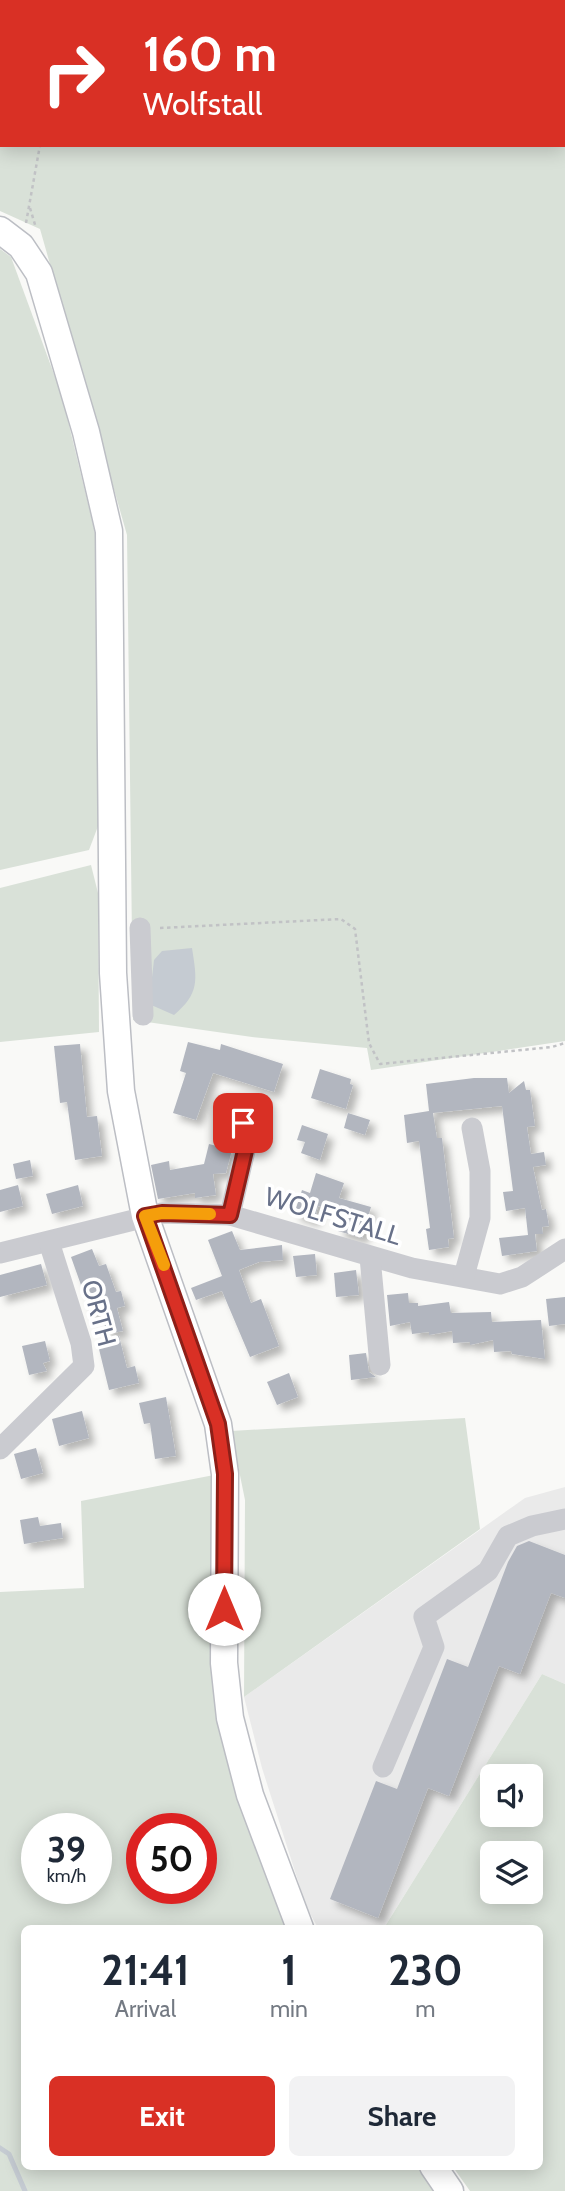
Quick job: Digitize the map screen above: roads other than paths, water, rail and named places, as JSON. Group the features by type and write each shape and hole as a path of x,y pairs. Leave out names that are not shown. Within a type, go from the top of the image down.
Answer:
{"main road":[{"path":"10,238 39,273 86,432 109,531 114,1024 121,1091 145,1216 218,1424 225,1474 224,1663 230,1718 246,1782 299,1925"},
{"path":"436,2170 450,2191"}],"street":[{"path":"113,926 150,928 143,1015"},
{"path":"230,1215 247,1142 243,1123 247,1106"},
{"path":"464,1276 480,1218 480,1171 472,1128"},
{"name":"WOLFSTALL","path":"145,1216 162,1213 230,1215 412,1268 500,1284 522,1277 565,1249"},
{"path":"0,1253 145,1216"},
{"name":"ORTH","path":"0,1450 83,1366 81,1343 48,1242"},
{"path":"370,1257 380,1365"},
{"path":"383,1767 434,1647 424,1617 488,1572 508,1536 532,1526 565,1519"}],"waterway":[{"path":"0,2148 9,2154 25,2191"}]}
